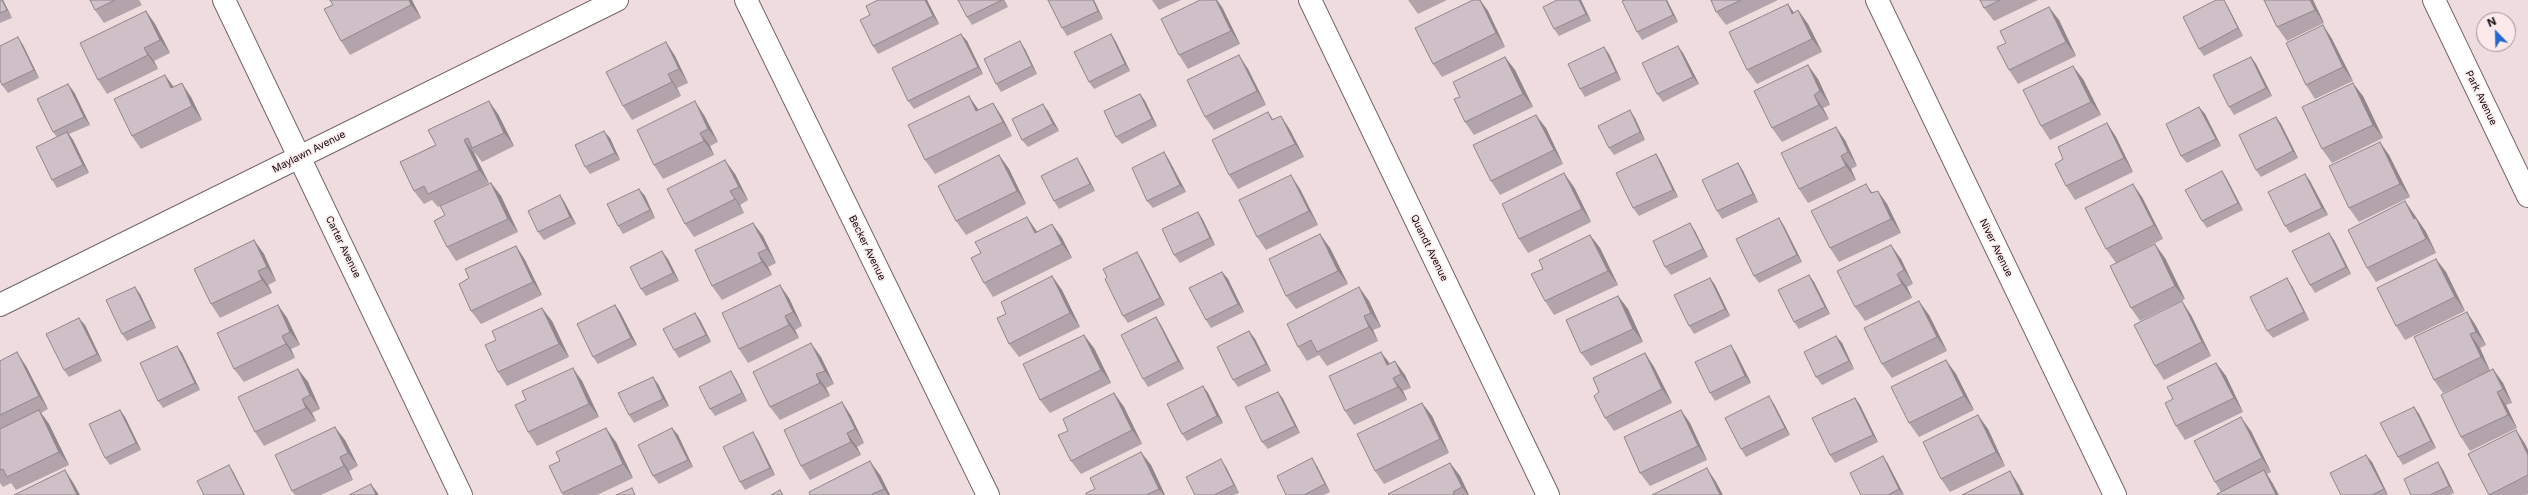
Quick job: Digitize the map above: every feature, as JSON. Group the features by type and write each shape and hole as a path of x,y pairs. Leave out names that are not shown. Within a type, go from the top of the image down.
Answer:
{"street":[{"name":"Carter Avenue","path":"224,0 461,495"},
{"name":"Maylawn Avenue","path":"0,305 617,0"},
{"name":"Becker Avenue","path":"746,0 988,495"},
{"name":"Quandt Avenue","path":"1310,0 1548,495"},
{"name":"Niver Avenue","path":"1877,0 2115,495"},
{"name":"Park Avenue","path":"2434,0 2528,196"}],"building":[{"path":"0,0 2,0 7,10 0,13"},
{"path":"90,0 115,0 95,10"},
{"path":"330,0 409,0 411,5 341,41 324,9 333,5"},
{"path":"878,0 925,0 933,16 873,46 860,20 870,15 866,6"},
{"path":"958,0 1002,0 967,17"},
{"path":"1048,0 1093,0 1098,11 1062,28"},
{"path":"1200,0 1216,0 1231,31 1179,55 1161,19"},
{"path":"1473,0 1480,0 1496,33 1433,64 1415,28"},
{"path":"1557,0 1579,0 1586,14 1554,29 1543,7"},
{"path":"1666,0 1673,15 1637,32 1622,1"},
{"path":"1711,0 1741,0 1716,12"},
{"path":"1980,0 2000,0 1984,8"},
{"path":"2216,0 2224,0 2238,28 2199,49 2183,17"},
{"path":"2264,0 2310,0 2315,10 2277,27"},
{"path":"1788,4 1792,14 1798,10 1812,39 1747,70 1729,32"},
{"path":"2049,7 2066,42 2009,70 1997,47 2006,43 2000,31"},
{"path":"146,11 160,40 144,48 148,55 98,80 80,43"},
{"path":"2323,25 2343,67 2306,85 2286,43"},
{"path":"961,34 978,67 908,101 892,68"},
{"path":"1111,34 1125,64 1089,82 1074,52"},
{"path":"18,37 34,70 2,85 0,80 0,46"},
{"path":"1020,41 1032,66 996,84 984,59"},
{"path":"666,42 679,69 668,74 672,82 623,106 606,72"},
{"path":"1678,46 1693,77 1657,94 1642,63"},
{"path":"1604,47 1616,72 1580,89 1568,64"},
{"path":"1239,55 1257,91 1205,117 1187,80"},
{"path":"1505,57 1523,94 1465,122 1454,99 1460,97 1453,82"},
{"path":"2251,57 2266,88 2229,107 2213,75"},
{"path":"1808,65 1820,91 1814,95 1819,105 1772,128 1754,91"},
{"path":"2073,66 2091,102 2041,126 2023,90"},
{"path":"165,75 171,88 182,83 192,106 132,136 114,99"},
{"path":"2353,83 2373,125 2322,149 2302,107"},
{"path":"68,84 84,117 53,132 37,99"},
{"path":"1140,94 1152,119 1116,137 1104,111"},
{"path":"969,96 976,111 993,103 1003,122 925,160 908,125"},
{"path":"489,101 504,133 472,148 468,138 464,140 479,170 428,194 424,186 414,191 400,162 436,145 428,130"},
{"path":"695,101 708,129 700,133 704,141 654,165 637,130"},
{"path":"1043,104 1053,124 1022,140 1012,119"},
{"path":"2199,107 2216,139 2181,156 2166,124"},
{"path":"1630,110 1640,132 1609,148 1598,126"},
{"path":"1268,112 1272,120 1281,116 1295,144 1229,175 1212,140"},
{"path":"1536,115 1554,150 1491,181 1473,145"},
{"path":"2276,117 2293,151 2256,170 2239,135"},
{"path":"2107,123 2124,158 2066,186 2055,164 2063,159 2058,147"},
{"path":"1836,127 1848,152 1841,156 1846,166 1799,189 1781,153"},
{"path":"604,131 615,153 585,167 575,145"},
{"path":"67,132 83,165 52,180 36,147"},
{"path":"2380,142 2400,184 2349,208 2329,166"},
{"path":"1164,152 1180,185 1147,201 1132,168"},
{"path":"1656,154 1673,190 1633,208 1616,173"},
{"path":"999,155 1017,191 956,221 938,186"},
{"path":"1077,158 1090,184 1054,201 1041,176"},
{"path":"725,160 739,187 730,191 735,199 685,224 667,189"},
{"path":"1738,163 1753,194 1717,211 1702,180"},
{"path":"2222,171 2238,203 2202,221 2185,190"},
{"path":"1564,173 1582,209 1519,239 1502,204"},
{"path":"2305,174 2322,208 2285,226 2268,192"},
{"path":"1291,175 1309,211 1257,237 1239,200"},
{"path":"491,183 508,219 447,247 434,221 445,215 440,206"},
{"path":"1866,184 1871,193 1878,191 1891,219 1830,248 1811,211"},
{"path":"2133,184 2154,225 2106,249 2085,208"},
{"path":"639,189 650,210 618,226 607,204"},
{"path":"560,195 570,217 538,232 528,211"},
{"path":"2405,201 2414,219 2416,218 2426,239 2367,268 2348,230"},
{"path":"1198,212 1210,238 1174,255 1162,229"},
{"path":"1027,217 1035,233 1052,224 1062,244 984,283 971,258 981,253 975,242"},
{"path":"1779,218 1797,255 1754,276 1736,239"},
{"path":"753,223 767,249 758,253 762,262 712,286 695,250"},
{"path":"1690,223 1703,249 1665,267 1653,241"},
{"path":"2329,233 2346,267 2310,285 2292,251"},
{"path":"1320,234 1338,271 1286,296 1269,259"},
{"path":"1590,235 1608,271 1545,301 1531,274 1543,269 1539,260"},
{"path":"254,240 267,267 258,271 262,280 211,304 194,269"},
{"path":"2155,244 2175,286 2131,308 2110,266"},
{"path":"1891,245 1904,270 1897,274 1902,284 1855,307 1837,271"},
{"path":"516,246 533,282 471,311 459,284 469,278 465,269"},
{"path":"662,251 673,273 641,289 630,267"},
{"path":"1137,252 1160,298 1123,316 1105,279 1107,277 1103,269"},
{"path":"2436,259 2455,297 2396,326 2377,288"},
{"path":"1222,272 1238,304 1206,320 1189,288"},
{"path":"1809,275 1825,307 1794,322 1778,290"},
{"path":"1052,276 1070,313 1009,344 997,318 1006,314 1001,302"},
{"path":"1710,278 1725,309 1689,326 1674,295"},
{"path":"2287,278 2304,312 2267,331 2250,297"},
{"path":"780,285 793,312 785,316 789,325 739,349 722,313"},
{"path":"135,287 151,320 122,334 106,300"},
{"path":"1359,287 1371,313 1364,316 1369,327 1317,352 1311,340 1298,347 1287,324"},
{"path":"1618,296 1633,329 1581,353 1566,320"},
{"path":"1919,301 1937,337 1882,364 1864,328"},
{"path":"2182,301 2202,342 2155,366 2134,325"},
{"path":"278,305 290,332 282,336 286,344 234,369 217,333"},
{"path":"615,305 631,338 593,357 577,324"},
{"path":"542,308 559,344 498,372 485,345 496,340 492,331"},
{"path":"2467,312 2476,332 2470,334 2481,357 2434,380 2414,337"},
{"path":"695,313 706,335 674,350 663,329"},
{"path":"1156,317 1178,361 1143,379 1121,335"},
{"path":"79,318 97,354 64,370 46,334"},
{"path":"1249,331 1266,364 1233,380 1217,347"},
{"path":"1084,335 1101,370 1040,400 1023,364"},
{"path":"1836,336 1849,361 1816,377 1804,352"},
{"path":"811,343 825,371 816,374 820,383 770,407 753,372"},
{"path":"1731,345 1745,376 1710,393 1695,362"},
{"path":"177,346 195,383 158,401 140,363"},
{"path":"17,352 39,396 0,415 0,361"},
{"path":"1381,352 1387,365 1395,361 1401,374 1393,378 1398,387 1345,411 1329,376"},
{"path":"1645,353 1662,389 1605,418 1594,396 1599,392 1593,378"},
{"path":"1946,360 1964,396 1909,423 1891,387"},
{"path":"2216,363 2234,398 2176,426 2165,403 2173,399 2167,387"},
{"path":"573,368 589,404 528,432 515,405 526,400 522,391"},
{"path":"298,369 310,395 302,399 306,408 255,432 238,397"},
{"path":"2493,369 2503,389 2497,392 2508,415 2461,437 2441,395"},
{"path":"731,371 742,393 710,409 699,387"},
{"path":"653,377 663,399 629,415 618,393"},
{"path":"1203,386 1217,416 1182,434 1167,404"},
{"path":"1278,392 1295,426 1262,442 1245,407"},
{"path":"1114,393 1132,430 1071,461 1058,435 1068,431 1063,419"},
{"path":"1769,396 1785,428 1741,449 1725,418"},
{"path":"1855,398 1873,435 1830,455 1812,418"},
{"path":"842,402 855,429 847,433 851,442 801,466 784,430"},
{"path":"1422,403 1440,439 1375,471 1357,434"},
{"path":"2414,407 2431,441 2398,457 2380,423"},
{"path":"39,410 59,452 7,477 3,469 0,470 0,429"},
{"path":"120,410 136,443 105,458 89,424"},
{"path":"1681,410 1698,446 1640,473 1624,437"},
{"path":"1978,415 1996,452 1941,479 1923,442"},
{"path":"2241,417 2262,458 2215,482 2194,441"},
{"path":"335,427 348,453 340,457 344,466 292,491 275,455"},
{"path":"606,428 623,464 562,493 549,466 560,461 556,452"},
{"path":"672,428 688,460 653,476 638,445"},
{"path":"2516,430 2528,455 2528,475 2489,495 2468,454"},
{"path":"753,432 770,468 740,482 723,447"},
{"path":"1141,452 1159,489 1146,495 1086,495 1086,493 1095,489 1090,478"},
{"path":"2366,455 2384,489 2372,495 2341,495 2330,473"},
{"path":"1883,456 1899,489 1888,495 1861,495 1850,473"},
{"path":"1312,458 1325,484 1304,495 1286,495 1277,476"},
{"path":"1221,459 1234,485 1214,495 1195,495 1186,477"},
{"path":"870,461 884,489 872,494 873,495 810,495 809,492"},
{"path":"2438,462 2449,486 2430,495 2411,495 2404,479"},
{"path":"1450,463 1462,487 1453,492 1455,495 1388,494"},
{"path":"229,465 244,495 204,495 197,481"},
{"path":"1707,468 1720,495 1652,495"},
{"path":"65,470 77,495 14,495"},
{"path":"2264,470 2276,495 2217,495 2217,494"},
{"path":"2010,471 2021,495 1962,495"},
{"path":"371,484 376,495 349,495"},
{"path":"632,488 635,495 616,495"},
{"path":"780,490 783,495 771,495"}]}
